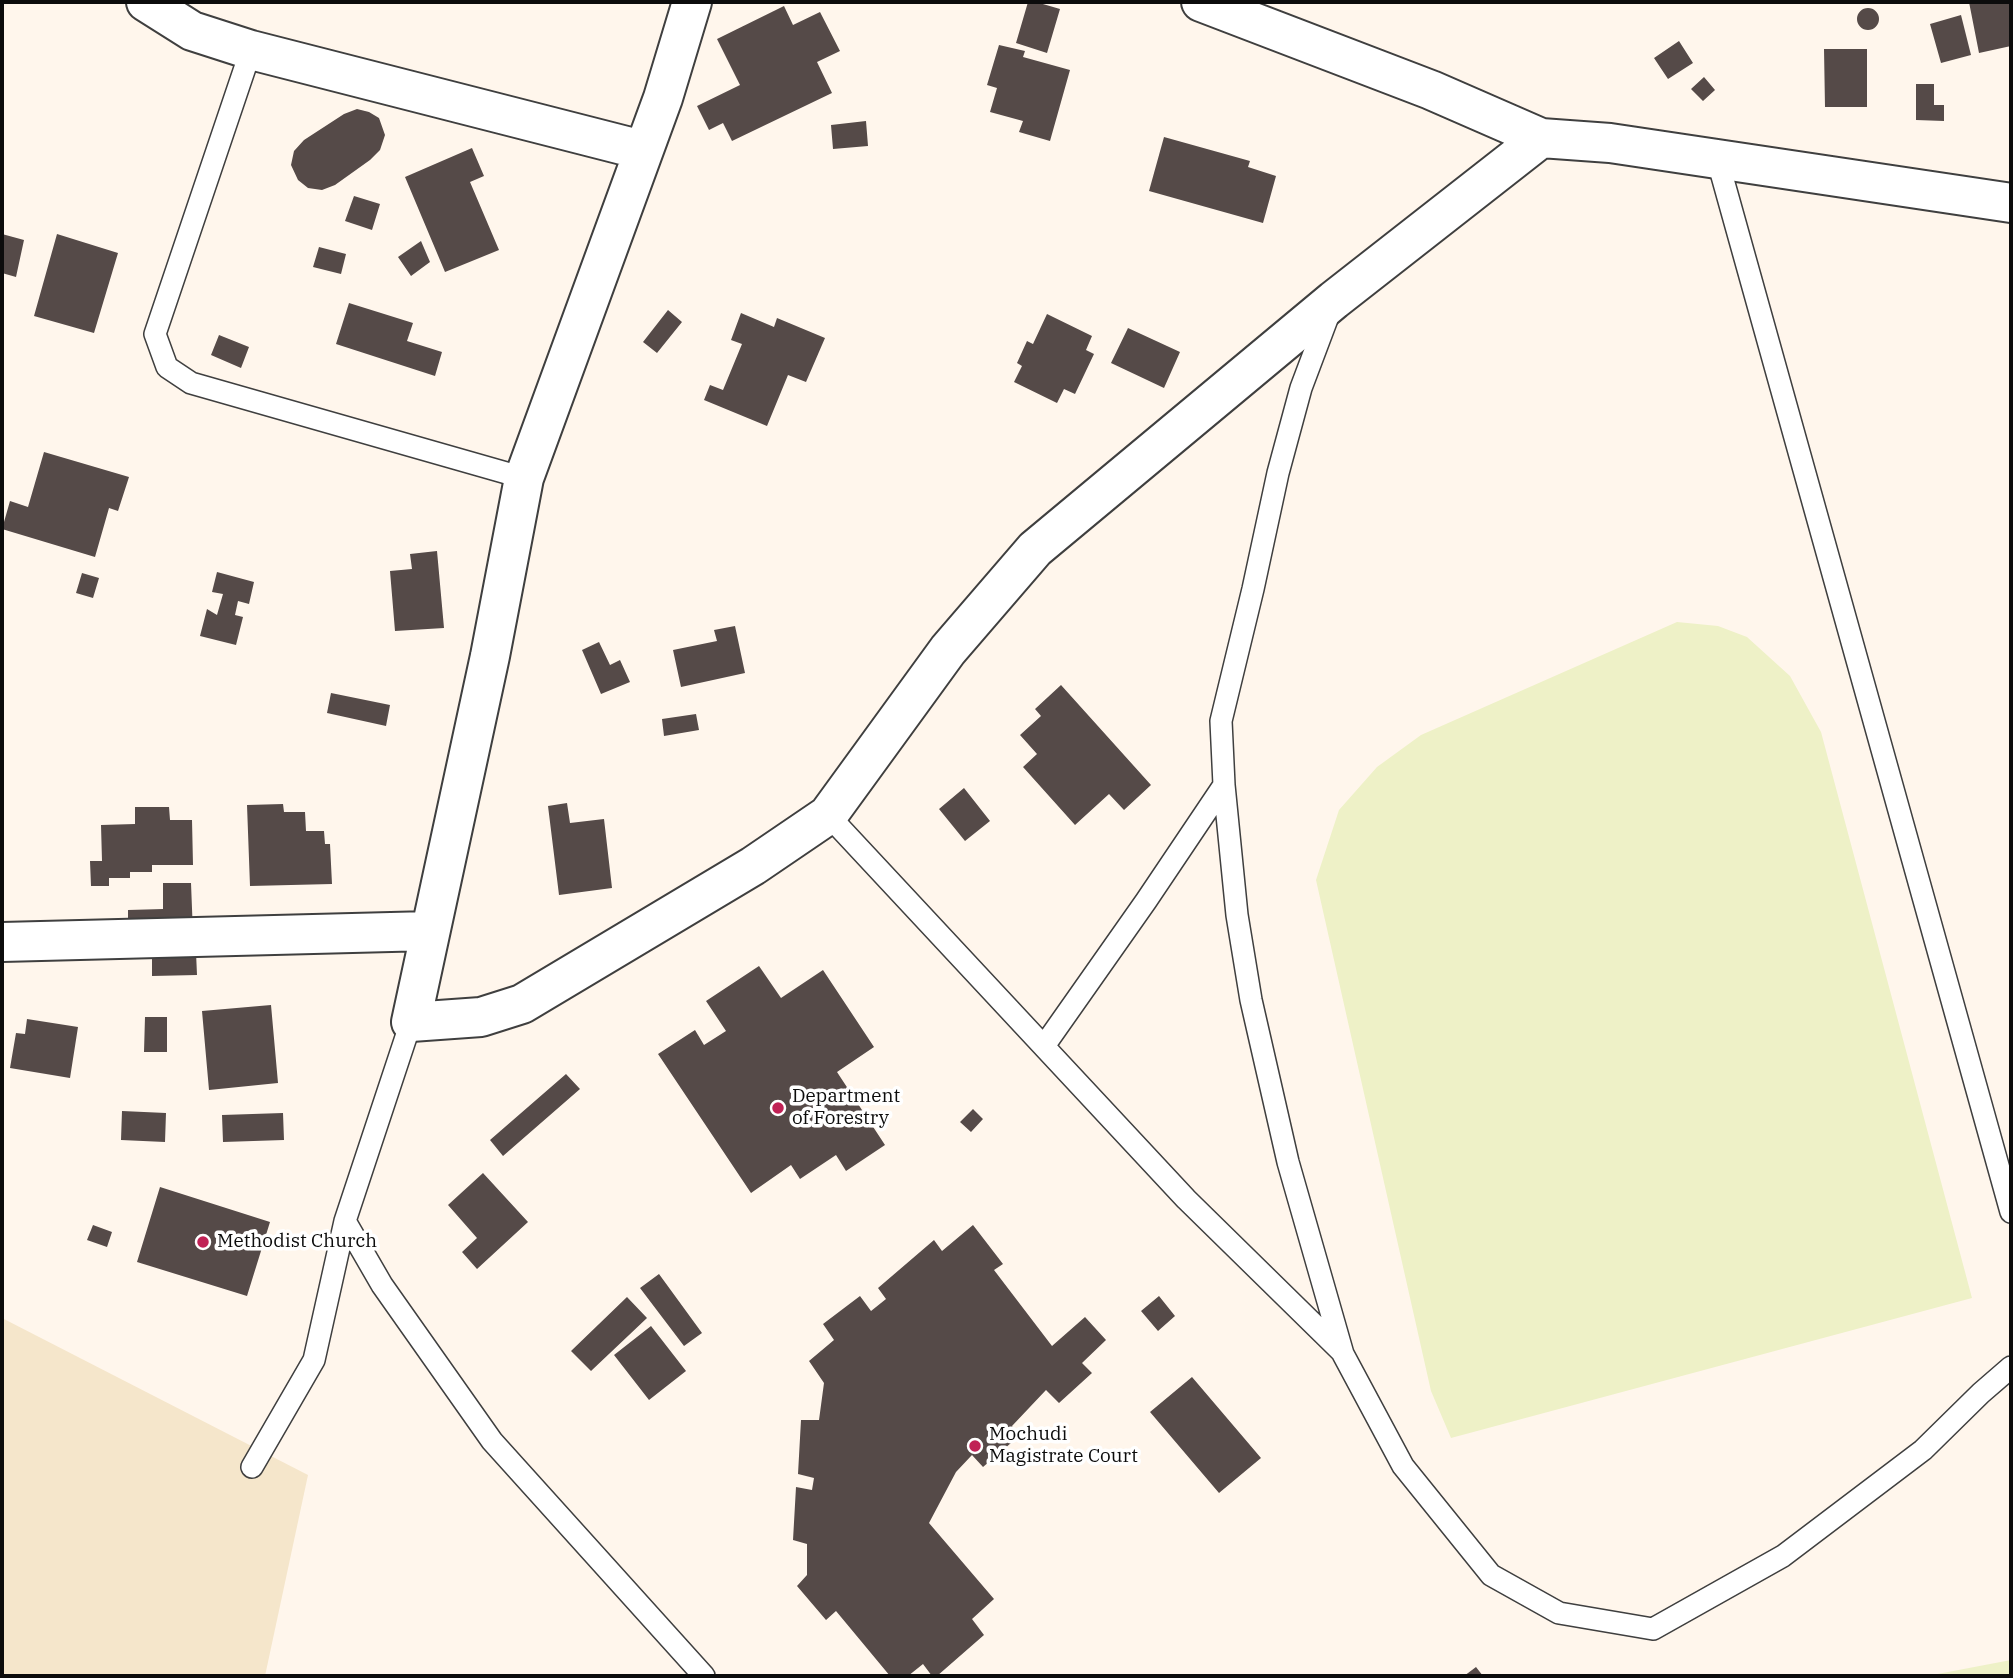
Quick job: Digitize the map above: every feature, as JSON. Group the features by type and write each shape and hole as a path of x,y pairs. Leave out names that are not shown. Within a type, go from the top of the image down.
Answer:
{"street":[{"path":"146,2 192,31 251,50 642,150"},
{"path":"692,2 663,98 524,478 490,656 411,1022 481,1017 522,1004 753,866 828,815 948,650 1035,549 1334,300 1541,138"},
{"path":"1201,2 1431,90 1541,138 1610,143 2011,203"},
{"path":"2,942 430,931"}],"lane":[{"path":"251,50 155,334 167,368 191,383 524,478"},
{"path":"1717,158 2011,1212"},
{"path":"1334,300 1301,388 1221,721 1224,786 1237,915 1251,1000 1288,1162 1343,1354 1403,1466 1491,1575 1559,1613 1653,1629 1783,1556 1923,1450 2011,1367"},
{"path":"1044,1046 1224,786"},
{"path":"828,815 1186,1199 1343,1354"},
{"path":"251,1467 314,1360 345,1221 411,1022"},
{"path":"345,1221 382,1285 492,1441 704,1676"}],"shaded area":[{"path":"2,1318 308,1475 265,1676 2,1676"}],"green space":[{"path":"1677,622 1718,626 1747,637 1790,676 1821,732 1972,1298 1451,1438 1431,1391 1316,880 1339,810 1377,767 1421,735"},
{"path":"2011,1660 2011,1676 1927,1676"}],"building":[{"path":"1028,2 1060,9 1047,53 1016,43"},
{"path":"1969,2 2011,2 2011,46 1979,53"},
{"path":"784,6 793,25 820,12 840,51 817,62 832,93 732,141 723,123 709,130 697,106 740,85 717,39"},
{"path":"1868,8 1876,11 1879,19 1876,27 1868,30 1860,27 1857,19 1860,11"},
{"path":"1961,15 1971,55 1941,63 1930,24"},
{"path":"1679,41 1693,63 1668,79 1654,58"},
{"path":"999,45 1025,51 1023,57 1070,70 1050,141 1019,132 1023,121 990,112 997,88 987,85"},
{"path":"1824,49 1867,49 1867,107 1825,107"},
{"path":"1704,77 1715,90 1703,101 1691,89"},
{"path":"1916,84 1934,84 1934,105 1944,105 1944,121 1916,120"},
{"path":"357,109 379,118 385,135 380,150 335,185 322,190 308,188 298,180 291,165 294,151 304,140 344,114"},
{"path":"866,121 868,146 833,149 831,125"},
{"path":"1164,137 1250,161 1248,167 1276,176 1263,223 1149,191"},
{"path":"472,148 484,176 470,182 499,250 445,272 405,177"},
{"path":"354,196 380,204 372,230 345,221"},
{"path":"2,234 24,240 16,277 2,273"},
{"path":"57,234 118,253 94,333 34,316"},
{"path":"421,241 430,262 411,276 398,257"},
{"path":"319,247 346,254 341,274 313,267"},
{"path":"349,303 413,323 407,341 442,352 435,376 336,344"},
{"path":"668,310 682,322 657,353 643,342"},
{"path":"741,313 774,327 777,318 825,338 806,382 788,375 767,426 704,400 710,385 723,390 742,344 731,340"},
{"path":"1047,314 1092,336 1086,350 1094,354 1075,394 1064,389 1057,403 1014,382 1022,366 1017,363 1027,341 1033,344"},
{"path":"1128,328 1180,352 1164,388 1111,363"},
{"path":"219,335 249,347 241,368 211,355"},
{"path":"44,452 129,477 118,511 109,508 95,557 2,529 10,501 28,507"},
{"path":"437,551 444,628 395,631 390,571 412,569 410,554"},
{"path":"217,572 254,582 249,604 238,601 235,615 243,617 236,645 200,636 207,609 217,615 223,594 212,592"},
{"path":"82,573 99,578 93,598 76,593"},
{"path":"735,626 745,673 681,687 673,650 717,641 714,630"},
{"path":"599,642 610,665 620,660 630,682 601,694 582,650"},
{"path":"1061,685 1151,785 1124,810 1109,794 1075,825 1023,767 1037,754 1020,735 1041,716 1035,709"},
{"path":"331,693 390,705 386,726 327,713"},
{"path":"696,714 699,730 664,736 662,719"},
{"path":"964,788 990,821 965,841 939,809"},
{"path":"567,803 570,823 604,819 612,888 559,895 548,806"},
{"path":"283,804 284,812 305,812 306,831 324,831 325,844 330,844 332,884 250,886 247,805"},
{"path":"135,807 169,807 170,820 192,820 193,865 152,865 152,872 130,872 130,878 109,878 109,886 91,886 90,861 102,861 101,825 135,824"},
{"path":"163,883 191,883 193,934 128,935 128,910 163,909"},
{"path":"196,952 197,975 152,976 152,953"},
{"name":"Department of Forestry","path":"759,966 781,998 823,970 874,1047 837,1072 885,1145 846,1171 836,1155 800,1179 791,1165 751,1193 658,1054 695,1030 704,1045 726,1031 706,1001"},
{"path":"271,1005 278,1083 209,1090 202,1011"},
{"path":"145,1017 167,1017 167,1052 144,1052"},
{"path":"27,1019 78,1027 70,1078 10,1068 16,1033 25,1034"},
{"path":"566,1074 580,1089 503,1156 490,1140"},
{"path":"973,1109 983,1119 971,1132 960,1122"},
{"path":"122,1111 166,1113 165,1142 121,1140"},
{"path":"283,1113 284,1140 223,1142 222,1115"},
{"path":"483,1173 528,1222 477,1269 462,1252 477,1238 448,1205"},
{"name":"Methodist Church","path":"160,1187 270,1222 247,1296 137,1262"},
{"path":"93,1225 112,1232 107,1247 87,1240"},
{"path":"973,1225 1003,1264 994,1270 1052,1346 1085,1317 1106,1340 1082,1363 1092,1373 1059,1403 1046,1390 1012,1426 1018,1437 983,1467 972,1455 956,1472 929,1523 994,1599 972,1619 984,1635 937,1676 932,1676 923,1664 908,1676 890,1676 836,1611 826,1620 797,1586 807,1575 807,1544 793,1540 796,1487 812,1490 814,1478 798,1474 801,1420 819,1420 824,1383 809,1361 834,1340 823,1324 860,1296 871,1311 886,1299 878,1288 934,1240 942,1251"},
{"path":"659,1274 702,1333 684,1346 640,1288"},
{"path":"1159,1296 1175,1316 1158,1331 1141,1311"},
{"path":"627,1297 647,1318 591,1371 571,1351"},
{"path":"651,1326 686,1371 649,1400 614,1355"},
{"path":"1192,1377 1261,1458 1219,1493 1150,1412"},
{"path":"1476,1667 1483,1676 1464,1676"}],"place":[{"name":"Department of Forestry","path":"778,1108"},
{"name":"Methodist Church","path":"203,1242"},
{"name":"Mochudi Magistrate Court","path":"975,1446"}]}
